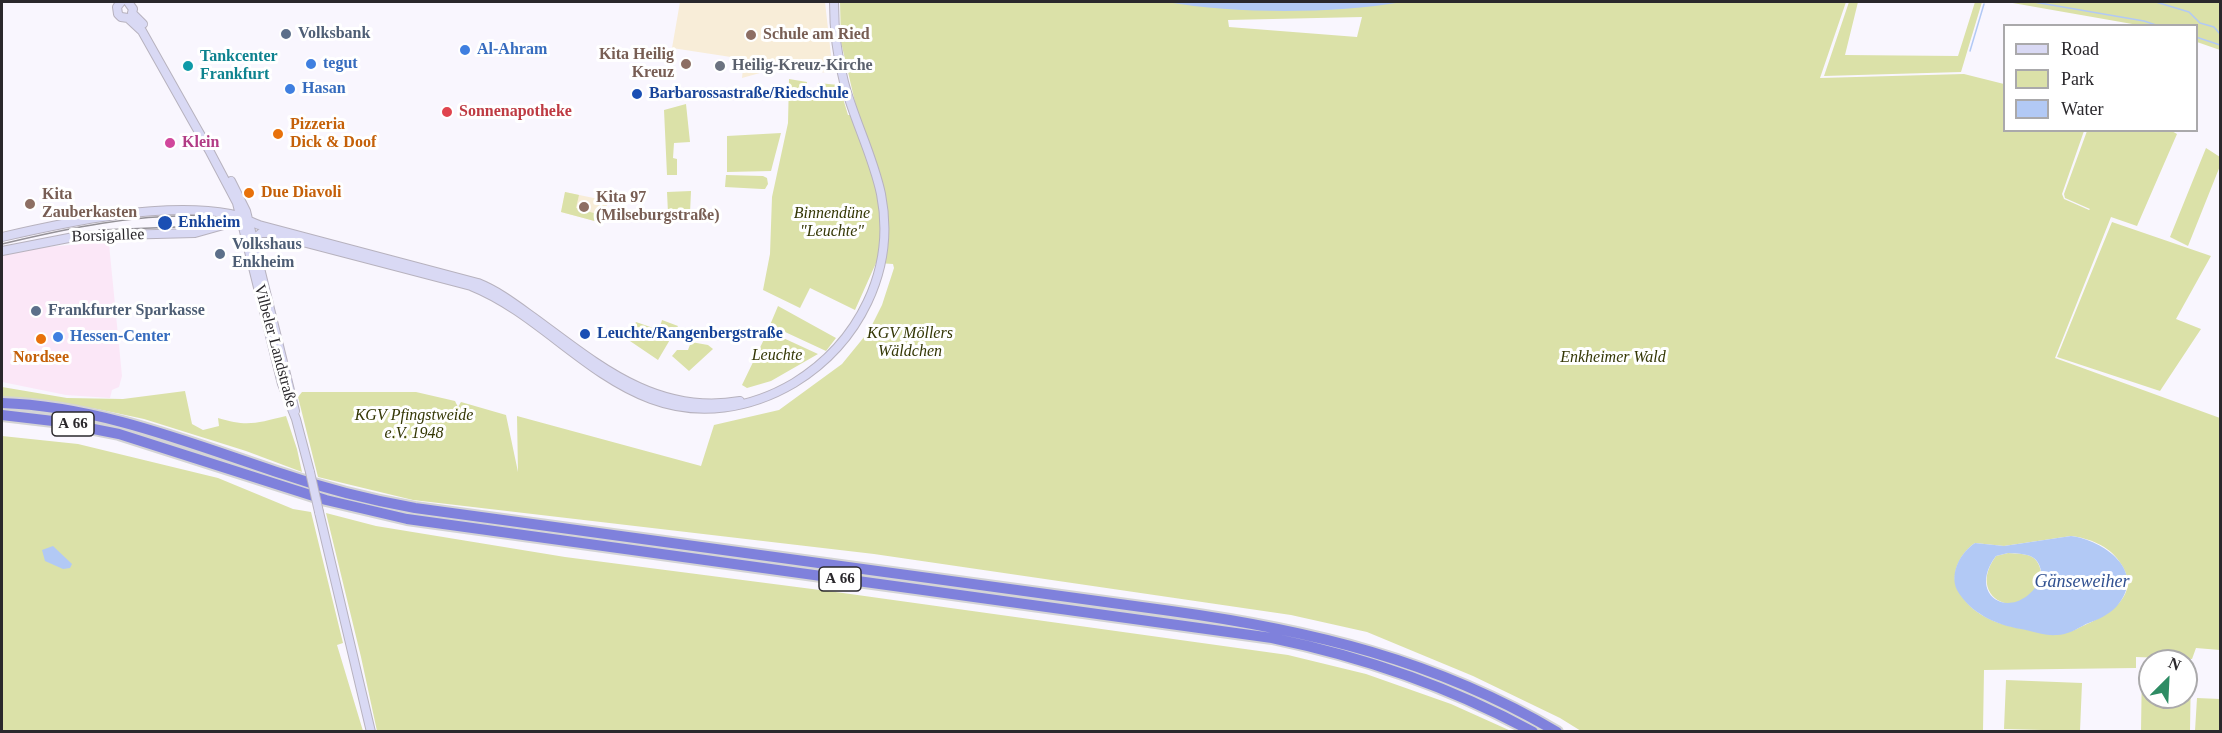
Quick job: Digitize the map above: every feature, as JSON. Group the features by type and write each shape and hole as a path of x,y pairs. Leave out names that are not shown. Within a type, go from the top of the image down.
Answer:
{"highway":[{"name":"A 66","path":"2,403 50,408 126,423 354,496 415,508 1276,627 1345,643 1405,662 1478,691 1557,732"},
{"name":"A 66","path":"2,415 53,421 120,434 326,501 407,519 1170,623 1293,642 1350,656 1430,683 1533,732"}],"main road":[{"name":"Vilbeler Landstraße","path":"125,2 133,9 130,15 123,18 118,14 117,7 125,2"},
{"path":"245,217 275,232 482,290 621,385 649,398 679,403 711,404 756,399 795,382 837,348 865,309 881,263 884,231 881,194 844,83 836,34 834,2"},
{"name":"Vilbeler Landstraße","path":"130,15 152,47 245,217 282,384 296,418"},
{"name":"Vilbeler Landstraße","path":"130,15 154,41 245,217 253,240 371,732"},
{"path":"227,213 233,205 233,196"},
{"name":"Borsigallee","path":"2,237 128,214 183,211 227,213 245,217"},
{"name":"Borsigallee","path":"2,251 79,236 195,233 245,217"},
{"path":"253,240 263,232 275,232"}],"shaded area":[{"name":"Schule am Ried","path":"680,2 825,2 833,73 767,71 742,78 744,59 672,48"},
{"name":"Kita 97 (Milseburgstraße)","path":"565,192 608,201 602,223 561,212"},
{"path":"104,242 109,244 122,376 119,387 112,390 110,398 66,395 2,382 2,256 35,248"}],"green space":[{"name":"Enkheimer Wald","path":"840,2 1846,2 1820,78 1964,74 2003,84 2003,132 2084,132 2062,194 2064,199 2089,210 2065,198 2064,194 2087,132 2174,132 2177,134 2137,226 2111,217 2055,358 2220,418 2220,650 2138,649 2136,668 1984,670 1983,731 1581,731 1560,718 1473,676 1367,632 1291,615 874,554 413,500 318,477 298,397 302,392 416,392 455,401 458,407 461,402 506,415 518,472 517,416 701,466 714,425 779,410 842,364 869,331 882,305 894,268 893,264 876,263 855,310 810,288 800,308 763,290 770,254 772,197 788,123 789,79 807,82 806,97 816,98 818,83 839,85 848,115 858,115 841,42","holes":["1362,17 1357,37 1229,27 1228,20","2071,536 2104,547 2115,556 2126,572 2128,583 2126,592 2114,608 2072,631 2062,633 2007,626 1984,617 1974,610 1958,590 1955,577 1958,564 1965,552 1975,543 2004,546"]},
{"path":"1849,2 1858,2 1845,55 1958,56 1975,2 1982,2 1961,72 1824,76"},
{"path":"2007,2 2220,2 2220,50 2198,42 2198,24 2132,24"},
{"path":"686,104 690,142 674,143 673,158 677,159 677,175 667,175 664,110"},
{"path":"781,133 771,171 727,172 727,136"},
{"path":"2206,148 2220,157 2220,166 2188,246 2170,237"},
{"path":"726,175 763,176 767,178 768,184 765,189 725,187"},
{"path":"691,191 690,213 668,213 667,192"},
{"path":"565,192 579,195 576,208 604,216 602,223 561,212"},
{"path":"2112,222 2211,256 2176,319 2201,329 2160,391 2057,357"},
{"path":"778,306 836,338 826,351 770,325"},
{"path":"662,320 678,326 658,360 627,339 636,322 659,330"},
{"name":"Leuchte","path":"768,331 818,354 771,381 747,388 742,385"},
{"path":"691,342 708,345 713,349 689,371 672,356 677,350 688,350"},
{"path":"2,387 67,398 123,399 185,391 192,424 203,430 219,426 218,418 252,423 286,416 302,472 246,451 144,419 97,409 2,397"},
{"path":"2,436 78,444 218,478 293,509 311,512 343,643 337,645 363,731 2,732"},
{"path":"326,513 376,526 565,557 1288,655 1366,674 1451,704 1511,731 377,731"},
{"path":"2008,553 2032,557 2041,569 2042,577 2029,596 2020,602 2011,604 1994,597 1989,590 1987,580 1989,569 1996,556"},
{"path":"2006,680 2082,683 2080,731 2004,729"},
{"path":"2198,698 2220,699 2219,731 2195,731"},
{"path":"2141,709 2190,709 2190,731 2141,731"}],"water":[{"path":"1166,2 1403,2 1346,9 1284,11 1223,9"},
{"name":"Gänseweiher","path":"2071,536 2096,544 2118,559 2125,570 2127,581 2125,593 2117,606 2107,615 2064,634 2043,634 1993,621 1984,617 1962,598 1955,583 1955,570 1961,557 1975,543 2004,546","holes":["2008,553 2032,557 2039,564 2042,577 2032,592 2020,600 2008,603 1998,601 1990,594 1986,584 1988,571 1996,556"]},
{"path":"53,546 72,564 70,568 63,569 45,561 42,550"}],"waterway":[{"path":"2034,2 2153,24"},
{"path":"2156,2 2189,12 2200,23 2214,27 2220,34"},
{"path":"1970,51 1984,4"},
{"path":"2198,38 2220,45"}],"tram line":[{"path":"2,244 102,223 153,217 204,216"},
{"path":"99,230 204,226"}],"place":[{"name":"Volksbank","path":"286,34"},
{"name":"Schule am Ried","path":"751,35"},
{"name":"Al-Ahram","path":"465,50"},
{"name":"tegut","path":"311,64"},
{"name":"Kita Heilig Kreuz","path":"686,64"},
{"name":"Tankcenter Frankfurt","path":"188,66"},
{"name":"Heilig-Kreuz-Kirche","path":"720,66"},
{"name":"Hasan","path":"290,89"},
{"name":"Barbarossastraße/Riedschule","path":"637,94"},
{"name":"Sonnenapotheke","path":"447,112"},
{"name":"Pizzeria Dick & Doof","path":"278,134"},
{"name":"Klein","path":"170,143"},
{"name":"Due Diavoli","path":"249,193"},
{"name":"Kita Zauberkasten","path":"30,204"},
{"name":"Kita 97 (Milseburgstraße)","path":"584,207"},
{"name":"Enkheim","path":"165,223"},
{"name":"Volkshaus Enkheim","path":"220,254"},
{"name":"Frankfurter Sparkasse","path":"36,311"},
{"name":"Leuchte/Rangenbergstraße","path":"585,334"},
{"name":"Hessen-Center","path":"58,337"},
{"name":"Nordsee","path":"41,339"}],"park label":[{"name":"Binnendüne \"Leuchte\"","path":"832,223"},
{"name":"KGV Möllers Wäldchen","path":"910,343"},
{"name":"KGV Pfingstweide e.V. 1948","path":"414,425"}]}
